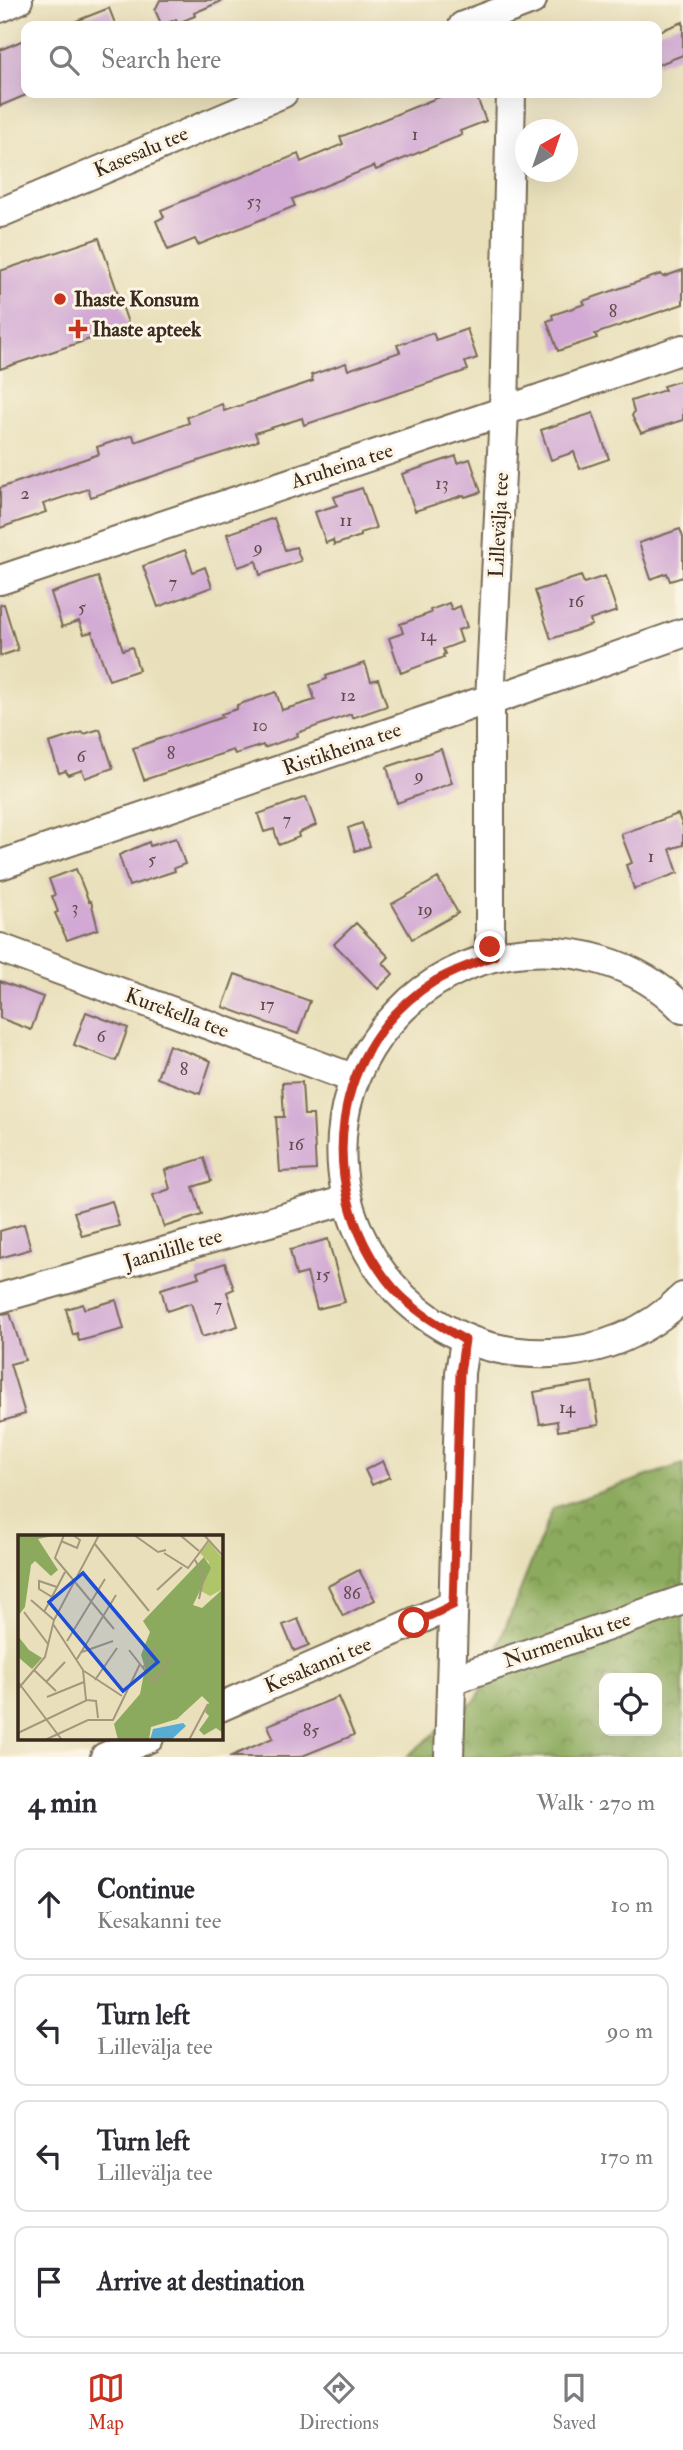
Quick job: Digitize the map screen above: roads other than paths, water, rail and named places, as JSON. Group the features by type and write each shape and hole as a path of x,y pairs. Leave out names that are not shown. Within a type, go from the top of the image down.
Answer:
{"street":[{"path":"0,8 18,0"},
{"path":"479,21 517,9"},
{"name":"Kasesalu tee","path":"0,213 271,98"},
{"name":"Lillevälja tee","path":"494,956 490,947 491,701 504,411 511,98"},
{"name":"Aruheina tee","path":"0,580 683,349"},
{"name":"Ristikheina tee","path":"0,864 491,701 683,633"},
{"name":"Kurekella tee","path":"0,948 355,1079"},
{"path":"683,1009 643,977 607,961 570,953 532,951 494,956 454,971 435,981 409,1001 381,1032 355,1079 346,1108 341,1139 347,1200 362,1243 387,1280 419,1312 465,1340 531,1354 570,1353 607,1344 642,1329 683,1297"},
{"name":"Jaanilille tee","path":"0,1298 347,1200"},
{"path":"449,1757 460,1373 465,1340"},
{"name":"Nurmenuku tee","path":"452,1680 683,1600"},
{"name":"Kesakanni tee","path":"222,1706 453,1605"},
{"path":"105,1757 144,1740"}],"place":[{"name":"Ihaste Konsum","path":"60,299"},
{"name":"Ihaste apteek","path":"78,329"}]}
